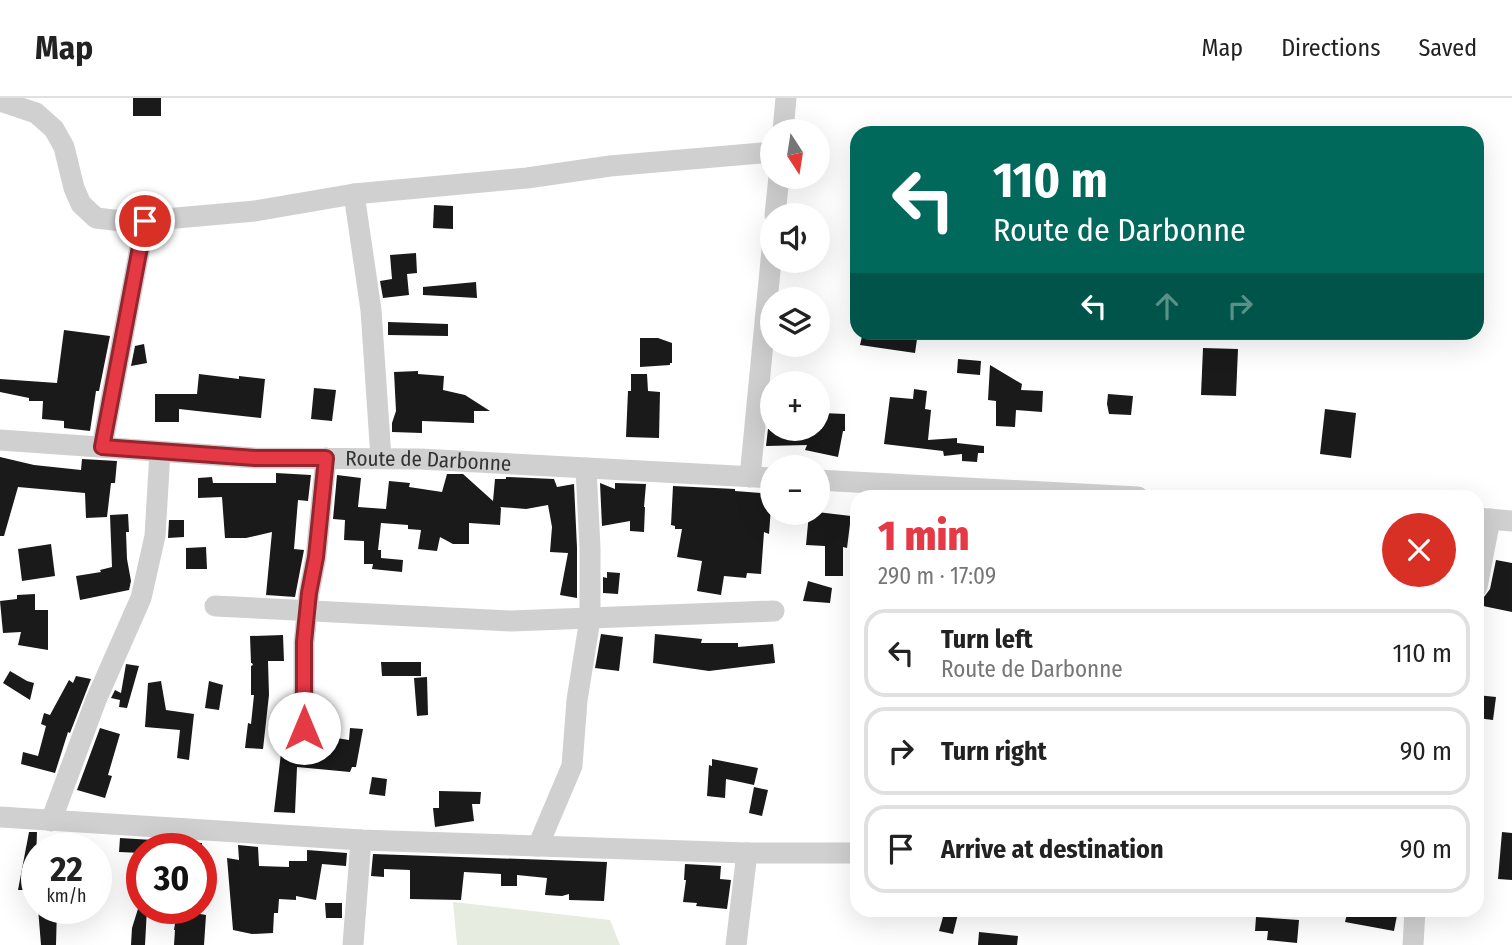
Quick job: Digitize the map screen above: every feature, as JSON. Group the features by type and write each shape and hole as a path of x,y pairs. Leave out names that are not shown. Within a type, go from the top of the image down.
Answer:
{"street":[{"path":"784,119 786,98"},
{"path":"4,101 36,113 54,129 64,147 74,188 81,204 96,218 131,222 256,211 354,194 527,178 610,166 760,153"},
{"path":"354,194 371,310 381,458"},
{"path":"102,447 145,221"},
{"path":"750,477 770,273"},
{"name":"Route de Darbonne","path":"0,440 255,458 420,459 760,477"},
{"path":"51,821 96,701 141,598 155,536 160,452"},
{"path":"304,749 304,642 326,458"},
{"path":"538,846 572,766 577,700 590,619 586,468"},
{"path":"830,481 1006,490"},
{"path":"1484,519 1512,521"},
{"path":"215,606 510,621 774,611"},
{"path":"0,817 361,840 747,853 850,853"},
{"path":"353,945 361,840"},
{"path":"736,945 747,853"},
{"path":"1413,945 1415,917"}],"shaded area":[{"path":"453,902 610,920 620,945 457,945"}],"building":[{"path":"133,98 161,98 161,116 133,116"},
{"path":"434,205 453,206 453,229 433,228"},
{"path":"416,253 417,273 407,274 409,295 383,298 380,281 392,279 390,255"},
{"path":"476,282 477,298 423,295 423,287"},
{"path":"388,322 448,324 448,336 388,335"},
{"path":"64,330 110,336 99,391 96,391 90,431 64,428 64,421 42,419 43,401 29,401 29,398 0,392 0,379 57,383"},
{"path":"640,338 658,338 672,343 672,363 640,367"},
{"path":"861,340 917,340 915,353 860,345"},
{"path":"144,344 147,363 131,366 135,346"},
{"path":"1203,348 1238,349 1236,396 1201,395"},
{"path":"958,359 981,361 980,375 957,373"},
{"path":"990,365 1022,384 1021,390 1043,391 1042,412 1016,410 1015,427 996,426 996,401 988,400"},
{"path":"418,371 418,374 444,376 443,390 465,395 490,411 474,411 474,423 422,421 422,433 392,432 396,411 394,372"},
{"path":"199,374 265,379 261,418 179,409 179,422 155,422 155,394 197,394"},
{"path":"631,374 647,374 648,391 660,392 659,438 626,437"},
{"path":"314,388 336,390 332,421 311,419"},
{"path":"914,389 927,391 925,409 931,410 928,440 957,438 957,443 984,446 984,453 978,453 977,462 962,461 962,454 944,456 943,451 884,444 890,397 913,399"},
{"path":"1108,394 1133,396 1131,415 1109,414"},
{"path":"1325,409 1356,413 1351,458 1320,454"},
{"path":"830,413 845,414 845,431 838,457 805,450 807,445 766,446 767,441 830,441"},
{"path":"0,457 34,465 81,470 82,459 117,461 107,517 86,518 85,493 18,487 4,536 0,536"},
{"path":"276,473 311,475 308,501 298,500 294,549 304,550 295,597 266,595 272,532 246,538 225,538 222,497 198,498 198,478 212,477 213,483 276,483"},
{"path":"447,474 463,474 493,501 495,479 554,479 557,487 574,484 577,598 560,595 568,553 550,552 552,527 548,505 526,509 500,507 500,525 469,523 469,544 453,544 440,537 437,551 418,549 421,530 408,529 408,525 381,523 378,550 381,550 381,558 403,560 402,572 372,569 373,564 364,564 364,541 344,540 345,520 333,519 337,475 361,478 358,507 386,509 389,481 410,483 409,487 442,492"},
{"path":"600,483 615,489 615,483 646,484 644,532 630,531 630,521 602,526"},
{"path":"673,486 760,493 760,525 770,525 769,534 764,532 761,574 747,573 746,578 724,576 721,595 697,591 702,561 677,557 682,529 675,529 675,526 671,525"},
{"path":"128,514 129,532 126,532 131,581 129,590 80,600 76,576 101,572 100,570 112,567 110,515"},
{"path":"830,514 850,516 847,548 843,547 843,576 825,576 825,546 806,545 808,525 830,525"},
{"path":"169,520 184,520 184,537 168,538"},
{"path":"51,544 55,576 22,581 18,549"},
{"path":"206,547 207,569 186,569 186,548"},
{"path":"1496,560 1512,563 1512,612 1484,606 1484,597 1490,589"},
{"path":"607,572 620,573 618,594 603,593 603,577 607,578"},
{"path":"808,581 832,588 830,603 803,601"},
{"path":"35,594 35,610 48,610 48,650 18,645 21,632 3,633 0,601 17,599 17,595"},
{"path":"601,634 623,637 619,671 595,668"},
{"path":"655,634 702,639 701,643 738,643 738,647 773,644 775,663 709,671 653,663"},
{"path":"283,635 284,661 268,661 269,695 263,749 245,748 254,695 251,695 253,665 250,636"},
{"path":"381,662 421,662 421,676 382,676"},
{"path":"126,664 139,666 127,708 119,707 120,700 111,698 115,690 121,693"},
{"path":"10,671 34,683 30,700 3,683"},
{"path":"76,676 91,679 70,733 68,732 55,773 21,764 23,752 38,756 46,726 41,724 44,713 50,715 69,680 73,683"},
{"path":"427,677 428,715 417,716 414,678"},
{"path":"161,681 166,710 194,714 189,760 177,758 180,730 145,727 148,683"},
{"path":"209,681 223,685 219,710 205,708"},
{"path":"1484,696 1496,697 1493,720 1484,719"},
{"path":"100,728 120,734 108,775 112,776 105,798 77,790"},
{"path":"350,728 363,729 356,767 352,767 350,772 297,767 295,813 274,812 281,753 292,754 298,761 310,761 316,755 317,735 349,740"},
{"path":"712,759 758,768 754,785 726,779 725,798 707,796 709,765 712,766"},
{"path":"372,777 387,779 385,796 369,794"},
{"path":"754,787 768,790 762,816 749,813"},
{"path":"439,791 481,792 480,804 472,804 474,821 435,827 433,808 439,808"},
{"path":"1502,832 1512,833 1512,880 1498,879"},
{"path":"120,838 126,838 126,852 119,852"},
{"path":"238,845 258,847 259,866 289,867 289,861 307,861 307,850 347,853 346,866 322,864 316,900 296,896 296,900 279,899 278,913 274,913 273,933 252,934 233,930 227,858 239,860"},
{"path":"373,854 607,862 604,901 569,900 569,894 545,895 547,878 517,875 517,886 501,886 501,874 464,872 461,900 410,899 410,870 384,869 384,877 371,876"},
{"path":"685,864 721,866 720,879 731,880 727,909 683,902"},
{"path":"325,903 342,903 342,918 326,918"},
{"path":"943,917 957,917 953,934 939,931"},
{"path":"1256,917 1299,920 1297,943 1267,940 1268,931 1255,931"},
{"path":"1346,917 1397,917 1394,931 1345,922"},
{"path":"39,924 57,924 56,945 41,945"},
{"path":"133,924 146,924 145,945 131,945"},
{"path":"175,924 205,924 204,945 174,945"},
{"path":"979,932 1018,936 1017,945 978,945"}],"route":[{"path":"145,221 102,447 255,458 326,458 304,642 304,728"}]}
